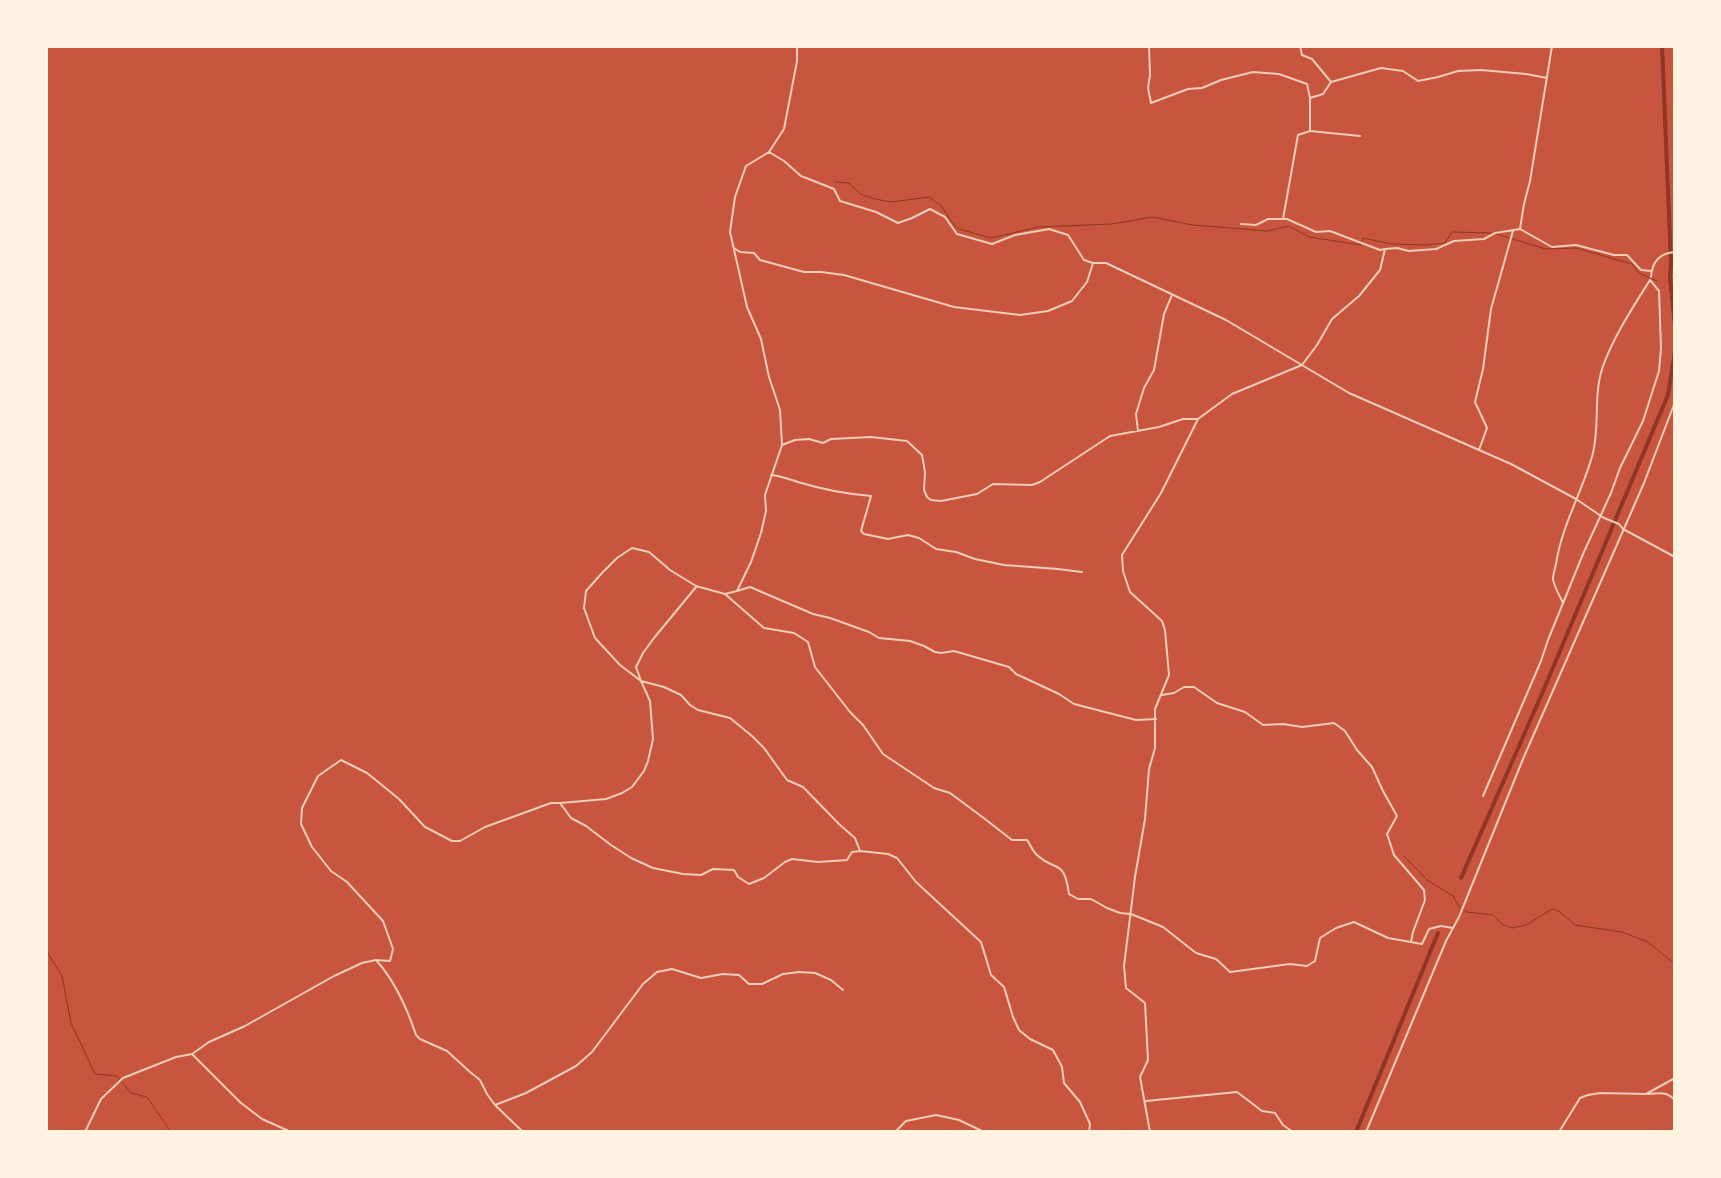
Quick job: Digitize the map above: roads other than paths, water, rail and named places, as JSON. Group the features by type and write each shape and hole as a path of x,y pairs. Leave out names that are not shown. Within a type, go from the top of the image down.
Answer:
{"street":[{"path":"737,591 751,562 761,533 766,511 765,495 782,445 780,410 769,377 761,339 747,307 730,232 734,197 746,166 769,152 784,129 797,46"},
{"path":"1149,46 1150,75 1148,88 1151,103 1188,89 1202,88 1221,80 1252,72 1279,74 1307,84 1310,98 1310,131"},
{"path":"1300,46 1302,55 1312,59 1331,82"},
{"path":"1520,229 1552,46"},
{"path":"1310,98 1323,94 1331,82 1381,68 1403,70 1418,81 1458,71 1481,70 1547,78"},
{"path":"1283,219 1298,135 1310,131 1360,136"},
{"path":"769,152 784,161 801,176 834,189 840,201 876,212 898,223 930,208 945,216 957,234 992,244 1015,235 1049,229 1068,235 1084,260 1093,263 1106,263 1226,320 1349,393 1511,464 1576,499 1604,518 1619,524 1623,529 1675,557"},
{"path":"1241,224 1256,225 1268,219 1287,219 1316,232 1330,231 1364,242 1380,250 1398,248 1409,251 1436,249 1454,241 1484,239 1495,233 1520,229 1552,247 1576,245 1614,255 1627,255 1641,270 1651,271"},
{"path":"1479,450 1487,428 1475,402 1483,369 1491,309 1513,230"},
{"path":"732,246 740,252 754,253 760,260 804,272 844,275 954,307 1020,315 1048,311 1072,301 1087,282 1093,263"},
{"path":"1150,1132 1140,1077 1148,1060 1145,1003 1126,988 1124,966 1135,877 1145,819 1149,769 1155,748 1155,709 1168,675 1162,621 1130,592 1122,555 1160,493 1198,419 1232,394 1302,365 1317,345 1332,319 1359,296 1380,270 1385,250"},
{"path":"1651,277 1651,271 1656,260 1665,253 1675,252"},
{"path":"1483,796 1620,468 1643,421 1659,371 1661,338 1659,291 1650,280 1611,346 1602,368 1597,396 1596,437 1593,453 1567,518 1553,580 1563,603"},
{"path":"1138,431 1136,414 1144,388 1154,370 1164,314 1172,295"},
{"path":"1366,1132 1446,941 1459,917 1523,759 1644,483 1675,402"},
{"path":"782,445 795,440 809,439 823,443 831,439 871,437 907,441 922,455 925,464 924,490 927,497 931,500 941,500 977,494 993,484 1032,485 1040,482 1110,436 1183,419 1198,419"},
{"path":"771,475 782,476 828,489 870,496 861,531 864,534 888,539 908,535 919,538 936,549 956,552 976,559 1004,565 1082,572"},
{"path":"860,851 855,838 840,826 803,787 787,780 764,748 730,718 698,710 690,705 681,695 664,687 641,681 620,665 595,638 584,608 586,591 617,558 632,548 649,552 670,570 696,586 725,594 764,628 794,633 808,642 815,667 850,712 864,724 883,754 934,788 950,794 985,818 1012,840 1027,840 1036,853 1062,868 1069,894 1078,899 1091,900 1120,913 1131,914 1163,928 1196,953 1216,959 1230,972 1290,964 1307,966 1315,961 1320,938 1336,928 1354,922 1388,938 1422,944 1429,929 1440,926 1453,928"},
{"path":"85,1132 101,1099 123,1078 192,1054 209,1042 245,1026 334,976 362,963 376,960 390,961 393,949 383,921 347,882 331,871 312,847 301,824 302,808 318,776 340,760 367,773 399,799 425,827 452,841 460,840 485,827 551,802 606,799 622,793 632,787 644,771 654,738 650,701 636,667 643,654 696,586"},
{"path":"725,594 750,587 812,614 830,618 869,632 879,638 910,641 935,652 954,651 1010,667 1016,674 1060,694 1074,704 1136,720 1156,719"},
{"path":"1161,695 1194,687 1217,703 1245,712 1263,726 1283,724 1302,728 1334,723 1345,731 1357,750 1372,767 1383,792 1397,816 1386,834 1394,855 1424,890 1425,900 1411,942"},
{"path":"560,803 571,818 586,826 611,846 631,858 653,868 683,874 701,875 713,868 734,870 738,877 749,884 764,878 792,859 818,862 847,860 852,852 860,851 888,854 897,858 916,882 981,942 991,975 1004,987 1013,1018 1019,1030 1053,1050 1062,1067 1064,1083 1080,1102 1090,1124 1089,1132"},
{"path":"376,960 401,998 416,1035 420,1039 447,1051 480,1080 495,1105 522,1132"},
{"path":"495,1105 526,1093 576,1066 592,1052 643,984 657,972 672,969 701,978 723,974 739,975 749,984 762,984 783,974 815,973 831,980 843,990"},
{"path":"192,1054 240,1103 262,1120 291,1132"},
{"path":"1646,1094 1675,1078"},
{"path":"1145,1101 1237,1092 1262,1111 1275,1113 1284,1125 1293,1132"},
{"path":"1558,1132 1580,1098 1588,1095 1613,1092 1646,1094 1664,1092 1675,1100"},
{"path":"895,1132 906,1121 936,1115 959,1120 984,1132"}],"waterway":[{"path":"1662,46 1670,277 1675,326"},
{"path":"835,182 849,183 860,194 891,202 930,197 940,204 954,225 959,229 991,238 1038,227 1112,224 1152,217 1193,225 1267,231 1289,226 1309,237 1361,245 1363,238 1392,244 1424,245 1445,243 1452,232 1492,233"},
{"path":"1496,234 1546,249 1576,248 1632,264 1639,273 1657,281"},
{"path":"1670,277 1675,281"},
{"path":"1461,878 1541,696 1668,395 1675,351"},
{"path":"1404,856 1427,880 1453,896 1460,908 1467,912 1493,915 1503,925 1513,928 1526,925 1552,909 1559,911 1575,925 1622,932 1648,942 1675,964"},
{"path":"1356,1132 1438,933"},
{"path":"46,950 62,976 71,1023 95,1074 117,1076 131,1093 147,1097 171,1132"}]}
